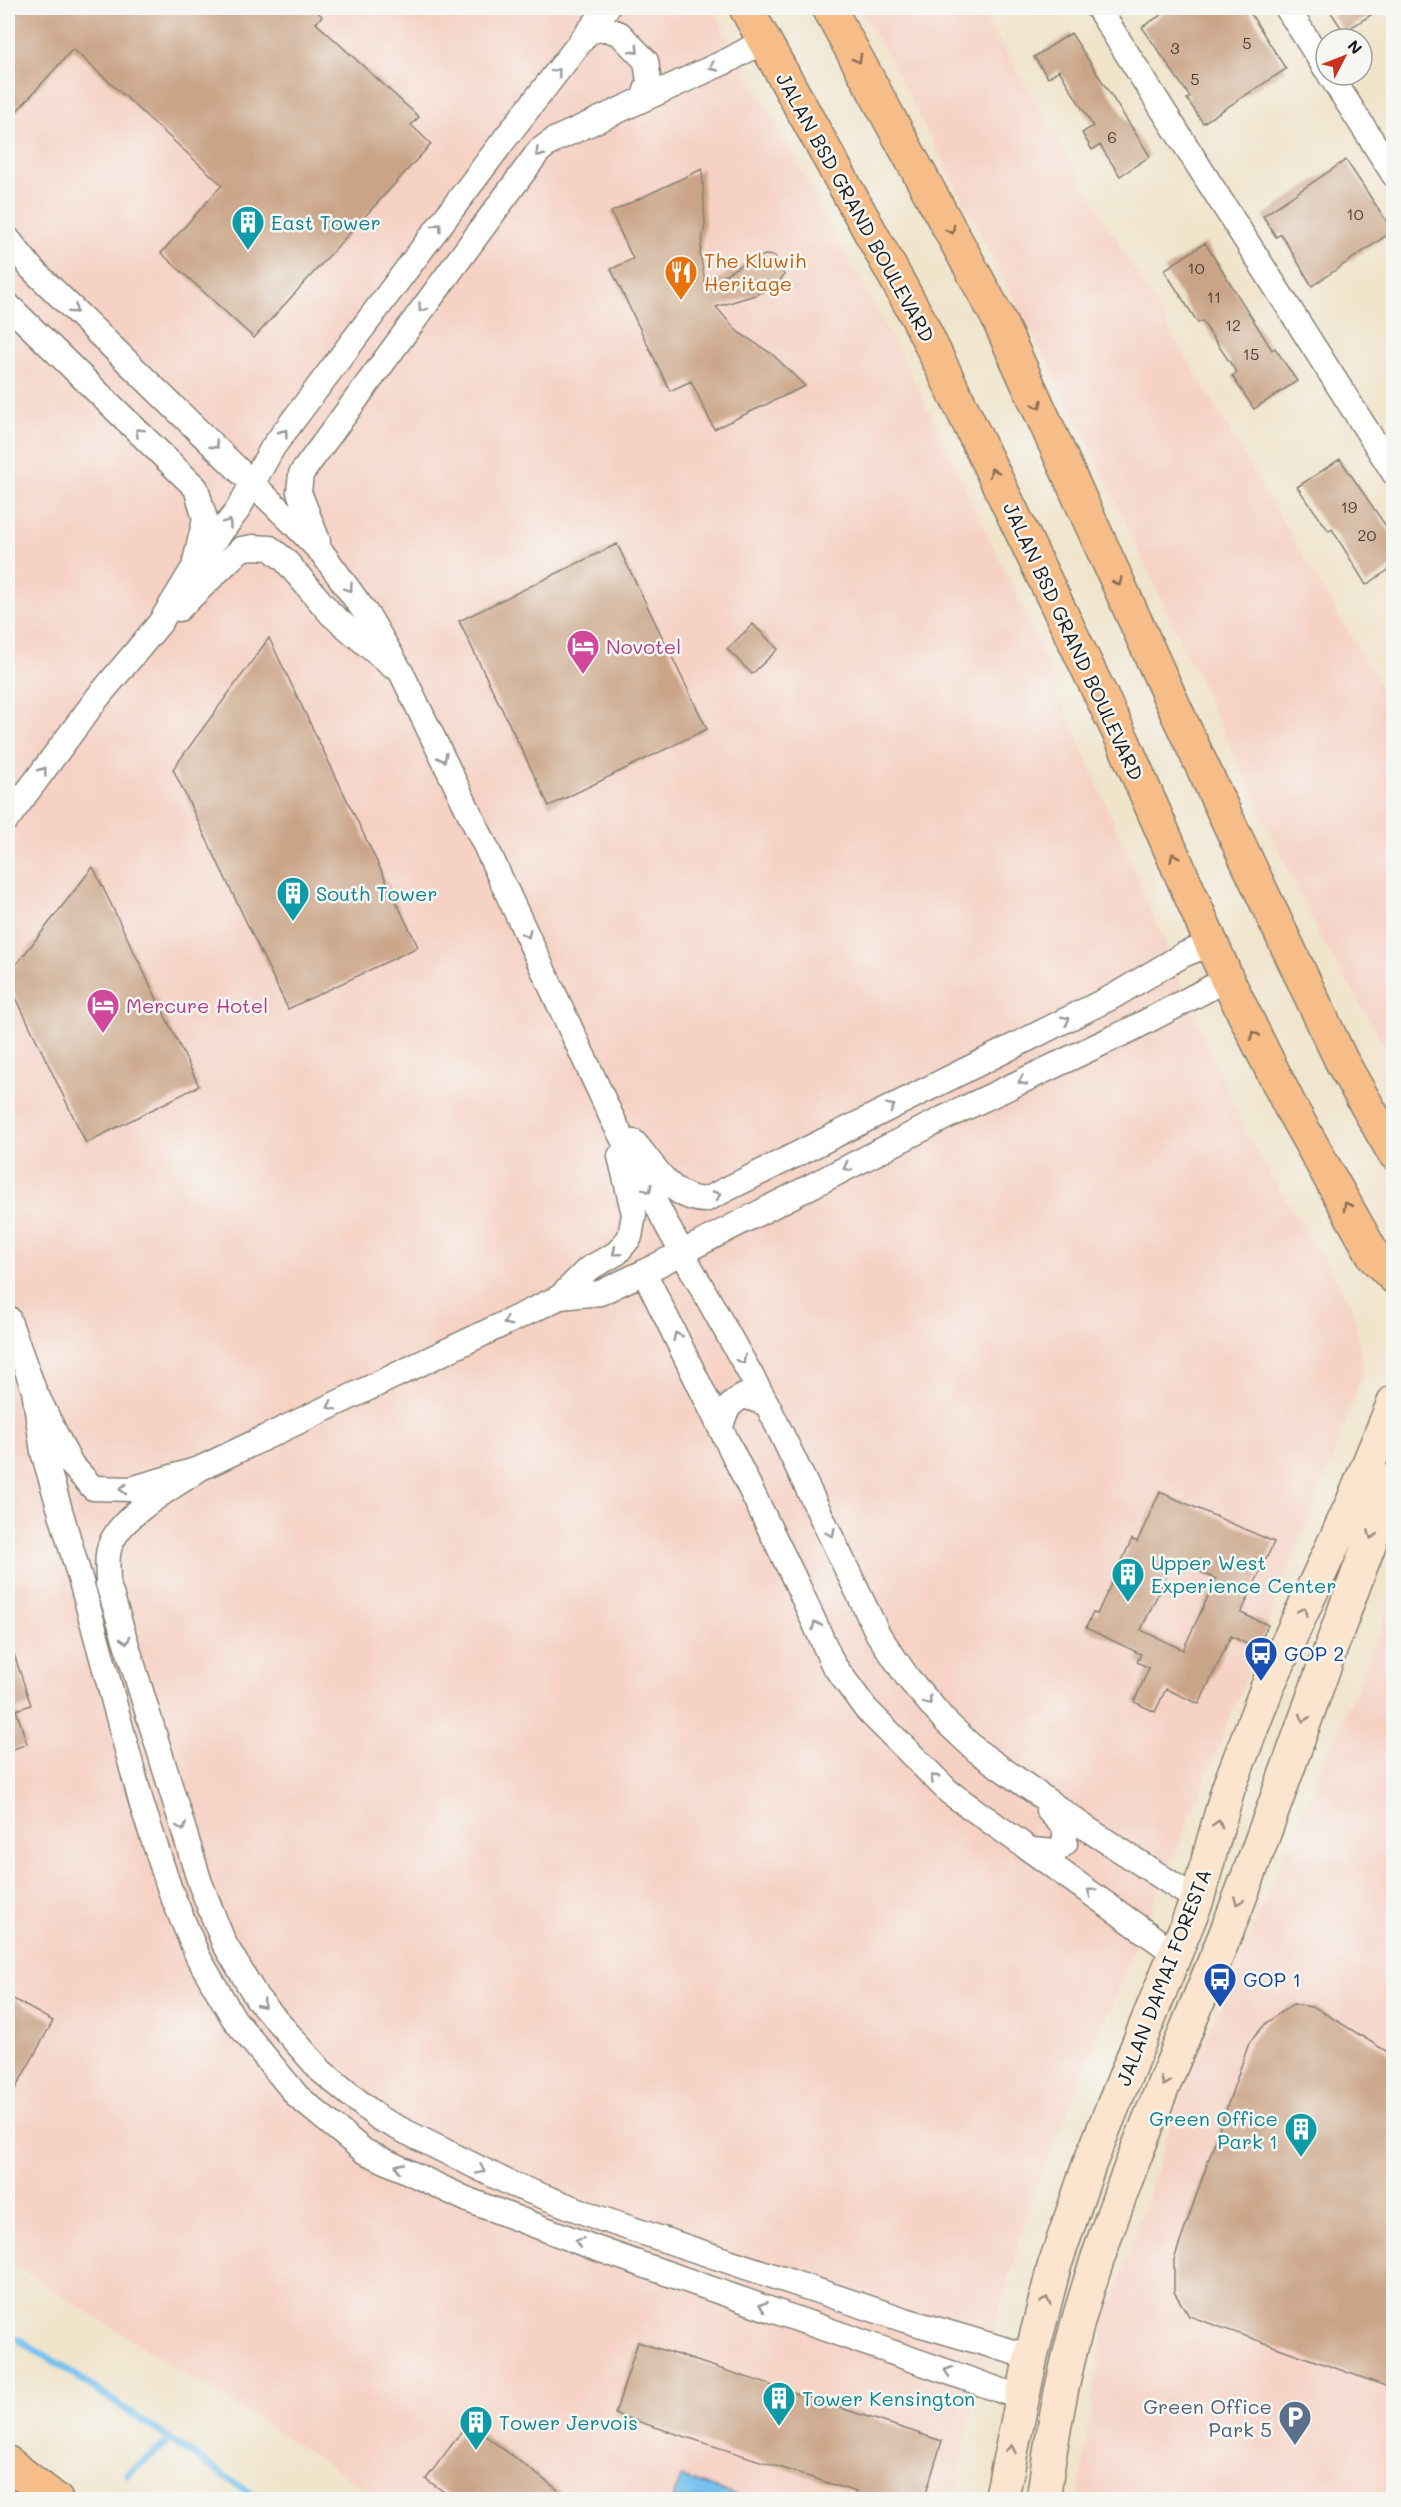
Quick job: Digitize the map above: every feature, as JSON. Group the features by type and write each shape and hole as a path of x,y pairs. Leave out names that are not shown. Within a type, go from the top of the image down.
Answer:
{"main road":[{"name":"JALAN BSD GRAND BOULEVARD","path":"746,8 918,318 1123,741 1227,979 1291,1108 1375,1258 1394,1277"},
{"path":"829,8 997,316 1182,724 1342,1062 1385,1130 1394,1153"},
{"name":"JALAN DAMAI FORESTA","path":"1001,2499 1031,2357 1054,2267 1089,2165 1197,1900 1228,1789 1269,1683 1352,1504 1394,1402"},
{"name":"JALAN DAMAI FORESTA","path":"1043,2499 1073,2345 1100,2253 1139,2145 1264,1835 1295,1743 1394,1480"},
{"path":"8,2463 56,2499"},
{"path":"8,2485 31,2499"}],"street":[{"path":"8,818 98,697 160,623 193,570 229,523 273,447 608,8"},
{"path":"1098,8 1394,473"},
{"path":"1287,8 1314,50"},
{"path":"588,32 604,28 620,34 646,61 649,82 644,99"},
{"path":"323,554 299,492 301,474 539,151 555,140 765,40"},
{"path":"1338,87 1394,175"},
{"path":"8,239 32,269"},
{"path":"8,251 32,269 323,554 370,619 402,674 489,852 612,1118 681,1252 767,1404 878,1634 908,1678 946,1722 977,1751 1086,1828 1197,1900"},
{"path":"8,305 196,488 205,519 193,570"},
{"path":"160,623 181,607 241,549 270,548 285,560 331,614 402,674"},
{"path":"612,1118 659,1170 672,1189 689,1200 705,1200 1114,996 1183,955 1212,943"},
{"path":"560,1297 600,1293 944,1118 1132,1029 1227,979"},
{"path":"1114,996 1131,1000 1137,1008 1139,1016 1132,1029"},
{"path":"8,1318 34,1390 70,1463 93,1488 131,1489 200,1469 560,1297 588,1269 617,1253 630,1237 634,1214 612,1118"},
{"path":"644,1272 721,1427 833,1664 866,1709 949,1792 1176,1954"},
{"path":"34,1390 43,1452 142,1805 170,1890 198,1957 234,2019 298,2097 364,2151 468,2200 595,2248 1022,2398"},
{"path":"721,1427 725,1411 744,1396 767,1404"},
{"path":"200,1469 140,1511 113,1539 107,1557 108,1584 200,1883 224,1943 257,1998 321,2072 380,2120 511,2184 598,2218 905,2320 1031,2357"},
{"path":"84,1592 108,1584"},
{"path":"1021,1782 1065,1828 1065,1843 1055,1852 1032,1850"},
{"path":"894,2352 905,2320"}],"shaded area":[{"path":"8,8 713,8 910,372 1023,608 1247,1137 1353,1306 1363,1372 1327,1474 1177,1850 1029,2206 970,2415 957,2499 382,2499 8,2261"},
{"path":"859,8 980,8 1393,708 1393,1060 1318,933 1080,426 891,62"},
{"path":"1393,1601 1393,2499 1078,2500 1103,2330 1178,2104"}],"water":[{"path":"682,2477 745,2499 673,2499"}],"building":[{"path":"8,8 312,8 322,16 316,23 419,117 411,125 431,144 254,338 161,253 222,185 73,49 8,121"},
{"path":"1172,8 1247,8 1286,69 1203,123 1187,99 1190,97 1142,27"},
{"path":"1328,8 1382,8 1352,27 1341,27"},
{"path":"1071,33 1150,156 1120,176 1100,145 1092,150 1082,133 1093,126 1059,70 1048,78 1034,57"},
{"path":"1346,160 1393,231 1312,286 1281,234 1276,237 1263,216"},
{"name":"The Kluwih Heritage","path":"702,169 705,224 700,254 706,286 741,265 765,255 775,256 784,275 778,283 755,295 716,307 738,332 772,354 805,386 714,429 691,381 670,391 611,269 633,259 611,212"},
{"path":"1205,243 1272,350 1275,348 1297,381 1254,409 1232,376 1237,373 1202,321 1198,323 1164,270"},
{"path":"1340,459 1394,538 1394,566 1366,585 1332,529 1329,531 1297,487"},
{"name":"Novotel","path":"617,544 707,729 549,806 459,621"},
{"path":"753,624 778,649 752,674 727,649"},
{"path":"269,638 418,947 288,1009 173,769"},
{"name":"Mercure Hotel","path":"93,867 199,1086 86,1143 8,981 8,975"},
{"name":"Upper West Experience Center","path":"1160,1492 1274,1542 1241,1613 1268,1625 1257,1649 1231,1636 1199,1704 1166,1689 1155,1712 1134,1702 1149,1668 1137,1662 1141,1654 1086,1628 1093,1613 1097,1614 1132,1539 1137,1542","holes":["1174,1560 1216,1579 1183,1650 1141,1630"]},
{"path":"8,1645 11,1645 31,1705 16,1710 27,1744 8,1751"},
{"path":"8,1996 53,2021 8,2102"},
{"name":"Green Office Park 1","path":"1293,2004 1316,2008 1394,2056 1394,2389 1189,2316 1174,2292 1174,2260 1249,2043 1266,2023"},
{"name":"Tower Kensington","path":"638,2342 942,2441 924,2499 854,2499 856,2492 615,2414"},
{"name":"Tower Jervois","path":"468,2423 570,2499 454,2499 426,2479"}],"waterway":[{"path":"8,2333 57,2363 260,2500"},
{"path":"128,2474 171,2440"}],"place":[{"name":"East Tower","path":"248,251"},
{"name":"The Kluwih Heritage","path":"681,301"},
{"name":"Novotel","path":"583,675"},
{"name":"South Tower","path":"293,922"},
{"name":"Mercure Hotel","path":"103,1034"},
{"name":"Upper West Experience Center","path":"1128,1603"},
{"name":"GOP 2","path":"1261,1682"},
{"name":"GOP 1","path":"1220,2008"},
{"name":"Green Office Park 1","path":"1301,2158"},
{"name":"Tower Kensington","path":"779,2427"},
{"name":"Green Office Park 5","path":"1295,2446"},
{"name":"Tower Jervois","path":"476,2451"}]}
